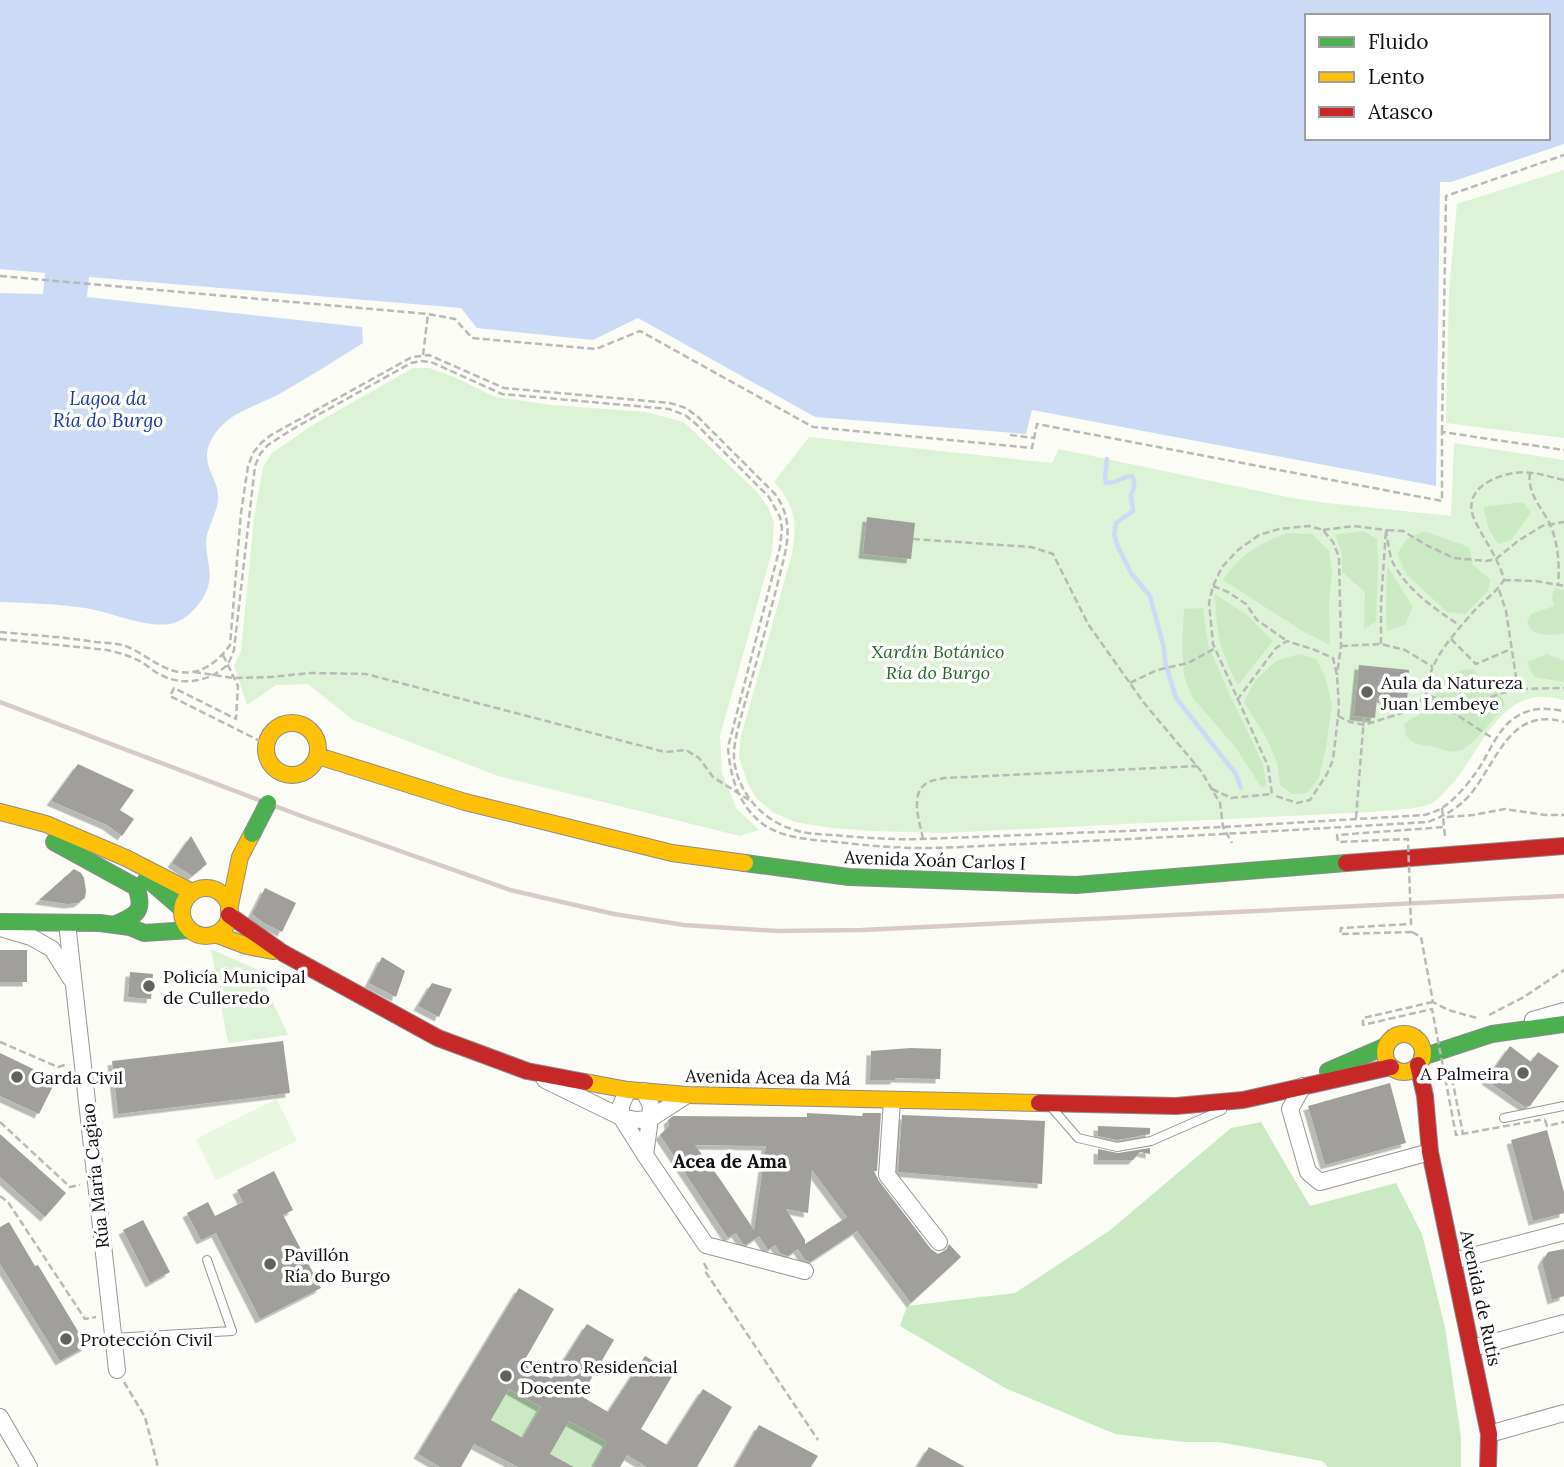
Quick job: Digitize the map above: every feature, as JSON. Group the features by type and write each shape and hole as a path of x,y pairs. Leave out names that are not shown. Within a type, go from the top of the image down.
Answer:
{"street":[{"path":"298,724 306,727 317,739 318,756 314,764 299,775 270,785 266,752 269,736 282,725 298,724"},
{"name":"Avenida Xoán Carlos I","path":"318,756 465,802 672,853 849,877 1076,885 1564,846"},
{"path":"0,823 33,830 130,871 152,883 202,936 215,934 224,926 240,857 252,834 270,785 277,771 290,776"},
{"path":"0,812 46,824 200,890 216,891 227,902 229,912"},
{"path":"33,830 136,887 141,897 140,909 123,926"},
{"path":"185,919 184,903 240,857"},
{"name":"Avenida Acea da Má","path":"229,912 283,953 438,1038 527,1071 636,1091 687,1095 1049,1104 1114,1102 1176,1106 1243,1100 1281,1091"},
{"path":"0,922 123,926 185,919"},
{"name":"Rúa María Cagiao","path":"67,923 117,1370"},
{"name":"Rúa María Cagiao","path":"0,928 31,937 52,949 74,982"},
{"name":"Avenida Acea da Má","path":"215,934 247,946 283,953"},
{"path":"1281,1091 1395,1069 1410,1071 1420,1061 1492,1034 1564,1012"},
{"path":"1429,1145 1395,1069 1385,1057 1389,1041 1405,1034 1492,1034 1564,1024"},
{"path":"1429,1036 1421,1046 1420,1061 1429,1145"},
{"path":"1281,1091 1386,1046"},
{"path":"527,1071 621,1117 636,1120 650,1119 687,1095"},
{"path":"1303,1086 1290,1109 1308,1172 1320,1182 1429,1145"},
{"path":"645,1155 651,1106 636,1091 621,1105 621,1117 645,1155 706,1245 805,1271"},
{"path":"892,1100 887,1175 939,1242"},
{"name":"Avenida de Rutis","path":"1429,1145 1489,1434 1488,1467"},
{"path":"1453,1261 1564,1232"},
{"path":"1472,1348 1564,1323"},
{"path":"1489,1434 1564,1413"},
{"path":"0,1417 29,1467"}],"lane":[{"path":"1049,1104 1078,1138 1117,1147 1151,1141 1243,1100"},
{"path":"1504,1118 1564,1106"},
{"path":"113,1338 232,1331 207,1260"}],"path":[{"path":"0,276 428,314 455,319 472,338 596,349 640,331 813,427 1032,448 1037,424 1442,501 1446,196 1564,155"},
{"path":"423,355 428,314"},
{"path":"194,672 209,666 223,655 230,645 241,513 248,466 253,453 271,435 388,369 412,357 423,355 429,355 504,388 670,403 686,408 698,417 775,494 788,516 788,536 781,568 734,755 739,780 751,802"},
{"path":"0,639 124,654 174,680 187,682 211,675 228,664 234,650 256,466 260,454 268,445 291,430 411,363 431,362 502,394 669,410 685,415 769,497 780,517 780,547 728,747 729,766 738,794 753,815 767,827 785,835 864,845 924,848 1121,840 1427,822 1444,817 1505,809 1564,815"},
{"path":"1442,432 1564,450"},
{"path":"1010,435 1034,438"},
{"path":"1530,472 1528,482 1538,506 1550,524 1557,547 1560,568 1558,585"},
{"path":"1338,716 1364,725 1402,713 1418,704 1426,695 1433,667 1451,639 1476,609 1499,589 1503,580 1500,566 1472,513 1473,498 1481,486 1501,475 1530,472 1564,480"},
{"path":"1272,794 1268,766 1215,648 1210,624 1209,603 1213,586 1222,567 1238,550 1259,535 1279,529 1309,526 1323,530 1354,526 1403,531 1454,558 1487,561 1496,559 1542,526 1564,522"},
{"path":"1323,530 1333,542 1339,557 1341,646 1337,675"},
{"path":"1385,530 1392,561 1408,584 1427,603 1459,625"},
{"path":"1381,644 1385,530"},
{"path":"914,539 1031,547 1053,554 1088,624 1144,703 1197,766 1212,789 1220,803 1223,827 1232,843"},
{"path":"1503,580 1536,581 1564,586"},
{"path":"1212,789 1231,798 1272,794 1297,803 1310,800 1328,774 1339,708 1333,658 1286,641 1257,620 1246,604 1213,586"},
{"path":"1499,589 1506,611 1518,690"},
{"path":"0,632 125,645 164,668 178,673 194,672 234,678 311,673 366,674 666,752 686,750 699,758 713,777 751,802 771,820 795,831 888,840 1223,827 1425,815 1442,808 1460,792 1507,724 1525,712 1545,709 1564,711"},
{"path":"1451,639 1476,664 1511,649"},
{"path":"1237,700 1276,648 1286,641"},
{"path":"1341,646 1381,644 1405,650 1433,667"},
{"path":"1130,683 1171,665 1188,663 1215,648"},
{"path":"223,655 238,686 236,719 174,688 170,696 266,744"},
{"path":"1426,695 1461,704 1518,690 1564,688"},
{"path":"1426,695 1495,740"},
{"path":"1356,819 1364,717"},
{"path":"1444,817 1469,795 1509,736 1521,726 1534,720 1551,718 1564,722"},
{"path":"923,839 918,797 920,789 928,782 944,778 1197,766"},
{"path":"1442,808 1446,845"},
{"path":"1433,1002 1421,937 1412,932 1340,934 1341,928 1411,924 1408,839 1338,842 1337,835 1444,827"},
{"path":"1545,1119 1456,1135 1432,1009 1363,1025 1363,1018 1433,1002 1448,1010 1482,1018 1524,997 1564,970"},
{"path":"0,1042 58,1067 82,1061"},
{"path":"1451,1069 1463,1133"},
{"path":"0,1122 70,1186 96,1183"},
{"path":"0,1196 8,1202 85,1319 111,1315"},
{"path":"704,1263 708,1269 705,1271 818,1440"},
{"path":"117,1370 145,1418 158,1467"}],"green space":[{"path":"1564,170 1564,438 1446,423 1449,290 1457,204"},
{"path":"413,368 429,368 495,397 552,405 646,412 684,422 757,492 768,507 774,523 772,552 720,736 722,773 736,808 759,830 740,836 498,776 353,720 308,684 276,685 247,705 234,666 241,651 254,518 263,467 272,453 311,426"},
{"name":"Xardín Botánico Ría do Burgo","path":"809,437 1052,463 1059,449 1292,498 1451,516 1454,443 1564,460 1564,700 1537,697 1522,701 1509,709 1487,733 1460,774 1441,796 1433,803 1417,808 944,833 831,828 795,822 774,813 757,799 748,784 739,756 741,736 793,546 794,520 791,509 774,482"},
{"path":"1523,502 1531,513 1511,540 1498,544 1489,530 1483,507"},
{"path":"1363,531 1377,539 1378,566 1376,621 1364,629 1365,592 1342,572 1342,553 1335,535"},
{"path":"1424,531 1469,547 1473,565 1490,579 1488,591 1465,614 1447,612 1407,575 1397,554 1408,538"},
{"path":"1287,533 1312,534 1329,551 1332,571 1330,645 1304,632 1223,580 1251,551"},
{"path":"1387,566 1413,607 1405,625 1387,631 1386,612"},
{"path":"1555,588 1564,590 1564,634 1544,635 1532,631 1527,622 1531,614 1554,606 1552,597"},
{"path":"1215,594 1247,615 1273,641 1238,685 1220,641"},
{"path":"1203,608 1208,645 1263,764 1266,786 1262,788 1236,748 1192,697 1184,676 1184,609"},
{"path":"1299,654 1316,659 1325,676 1332,705 1319,777 1307,793 1292,794 1280,785 1277,763 1267,739 1244,702 1255,681 1276,661"},
{"path":"1547,654 1564,661 1564,682 1534,677 1527,662"},
{"path":"1474,669 1483,688 1500,694 1504,700 1505,705 1490,724 1458,751 1412,742 1406,736 1404,724 1432,706 1436,695 1434,688 1439,679 1462,670"},
{"path":"211,949 258,970 288,1035 228,1043"},
{"path":"277,1099 297,1141 216,1180 196,1139"},
{"path":"1261,1122 1310,1206 1396,1183 1422,1234 1445,1327 1461,1437 1461,1467 1328,1467 1322,1461 1219,1442 1185,1442 1115,1434 1005,1388 900,1326 907,1306 1015,1293 1109,1231 1231,1128"},
{"path":"509,1389 541,1407 523,1438 491,1420"},
{"path":"569,1421 607,1442 593,1467 574,1467 550,1454"}],"water":[{"name":"Lagoa da Ría do Burgo","path":"0,0 1564,0 1564,144 1451,182 1440,182 1436,486 1032,410 1026,434 815,417 638,318 593,340 477,328 461,308 89,277 87,297 362,327 363,343 281,393 236,415 214,435 207,455 218,493 217,506 206,542 209,581 205,594 192,612 174,623 164,625 130,620 85,608 0,602 0,293 43,294 45,273 0,269"}],"building":[{"path":"867,517 915,523 911,559 863,554"},
{"path":"1359,665 1409,670 1407,701 1377,698 1375,718 1354,716"},
{"path":"78,764 134,790 120,810 134,819 122,836 107,825 51,801"},
{"path":"191,836 207,864 192,876 172,863"},
{"path":"74,869 84,878 85,898 78,903 68,904 39,900"},
{"path":"265,888 296,903 282,932 252,914"},
{"path":"0,950 27,950 27,982 0,982"},
{"path":"382,957 405,971 396,997 369,983"},
{"path":"130,972 153,974 151,999 128,997"},
{"path":"432,983 452,989 439,1017 418,1006"},
{"path":"283,1041 290,1093 118,1114 112,1061"},
{"name":"A Palmeira","path":"1510,1046 1531,1062 1538,1052 1559,1066 1530,1106 1525,1107 1486,1080"},
{"path":"941,1049 940,1079 870,1080 871,1051"},
{"path":"0,1053 56,1080 39,1114 0,1096"},
{"path":"1390,1083 1406,1143 1325,1165 1308,1106"},
{"path":"807,1113 862,1116 863,1113 881,1113 877,1171 874,1171 879,1181 931,1249 938,1254 946,1250 949,1244 961,1257 911,1303 857,1231 810,1262 805,1260 798,1249 788,1256 781,1254 775,1245 768,1250 759,1236 746,1245 736,1233 728,1238 660,1135 669,1126 668,1120 673,1116 807,1117","holes":["695,1145 766,1146 754,1230 722,1182","812,1170 847,1217 805,1244 786,1209 808,1213"]},
{"path":"902,1115 1045,1121 1042,1184 898,1172"},
{"path":"1098,1126 1150,1128 1150,1134 1117,1140 1098,1136"},
{"path":"1547,1130 1564,1192 1564,1213 1533,1221 1511,1140"},
{"path":"0,1134 66,1193 45,1217 0,1177"},
{"path":"1150,1148 1150,1154 1140,1152 1133,1160 1098,1160 1098,1149 1118,1153"},
{"name":"Pavillón Ría do Burgo","path":"274,1171 293,1210 283,1215 321,1288 260,1319 216,1233 201,1240 187,1213 208,1202 215,1216 243,1202 237,1190"},
{"path":"143,1220 170,1272 150,1283 123,1230"},
{"path":"9,1222 87,1346 60,1361 0,1264 0,1227"},
{"path":"1564,1249 1564,1296 1552,1300 1542,1262 1548,1252"},
{"name":"Centro Residencial Docente","path":"519,1288 554,1309 523,1363 552,1379 587,1324 614,1340 581,1396 608,1412 645,1356 674,1373 641,1429 667,1445 703,1389 732,1407 697,1467 647,1467 627,1455 620,1467 593,1467 607,1442 569,1421 550,1454 574,1467 518,1467 474,1444 461,1467 440,1467 418,1454","holes":["509,1389 541,1407 523,1438 491,1420"]},
{"path":"759,1425 818,1456 811,1467 735,1467"},
{"path":"929,1447 965,1467 917,1467"}],"waterway":[{"path":"1107,459 1106,483 1129,476 1134,480 1131,495 1133,511 1116,523 1114,534 1131,573 1150,596 1176,698 1236,774 1241,788"}],"railway":[{"path":"0,702 304,817 510,890 614,914 684,925 777,931 862,930 1564,896"}],"traffic: fast":[{"path":"252,834 268,803"},
{"path":"54,842 136,887 140,902 137,911 116,924"},
{"path":"745,863 849,877 1076,885 1346,863"},
{"path":"146,880 182,909"},
{"path":"0,922 100,923 130,927 144,933 190,930"},
{"path":"1422,1057 1492,1034 1564,1024"},
{"path":"1328,1071 1386,1046"}],"traffic: slow":[{"path":"292,723 302,725 310,731 316,739 318,749 316,759 310,767 302,773 292,775 282,773 274,767 268,759 266,749 268,739 274,731 282,725 292,723"},
{"path":"318,756 465,802 672,853 745,863"},
{"path":"0,812 46,824 126,858 192,892"},
{"path":"229,910 240,857 252,834"},
{"path":"206,888 223,895 230,912 223,929 206,936 189,929 182,912 189,895 206,888"},
{"path":"215,934 247,946 273,951"},
{"path":"1404,1034 1417,1040 1423,1053 1417,1066 1404,1072 1391,1066 1385,1053 1391,1040 1404,1034"},
{"path":"585,1082 628,1090 687,1095 1039,1103"}],"traffic: jam":[{"path":"1346,863 1564,846"},
{"path":"229,915 283,953 438,1038 527,1071 585,1082"},
{"path":"1418,1065 1425,1096 1430,1152 1489,1434 1488,1467"},
{"path":"1039,1103 1176,1106 1243,1100 1391,1067"}],"place":[{"name":"Aula da Natureza Juan Lembeye","path":"1367,692"},
{"name":"Policía Municipal de Culleredo","path":"149,986"},
{"name":"A Palmeira","path":"1523,1073"},
{"name":"Garda Civil","path":"17,1077"},
{"name":"Pavillón Ría do Burgo","path":"270,1264"},
{"name":"Protección Civil","path":"66,1339"},
{"name":"Centro Residencial Docente","path":"506,1376"}],"district":[{"name":"Acea de Ama","path":"730,1161"}]}
